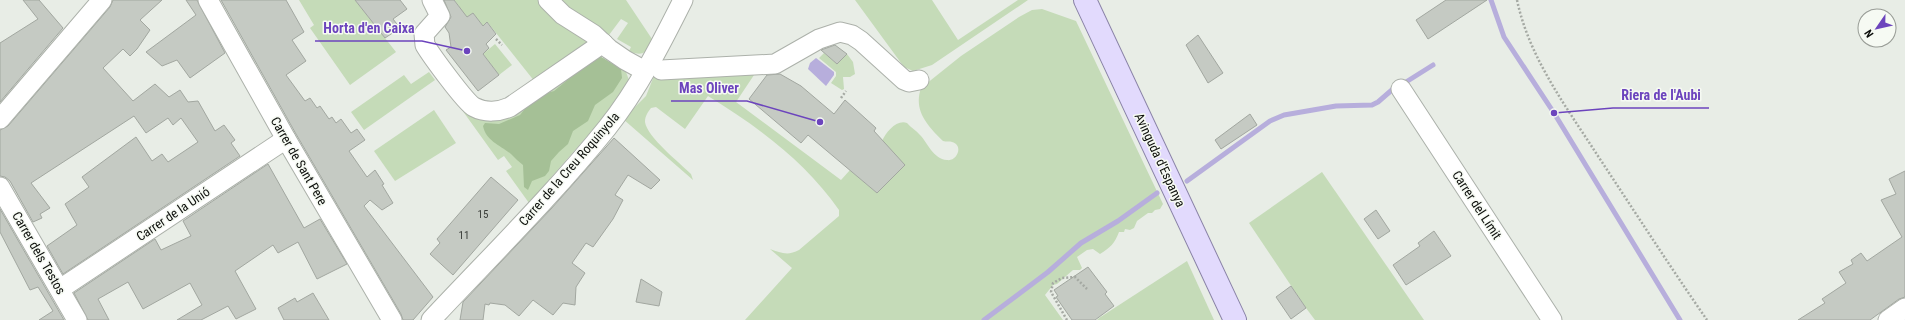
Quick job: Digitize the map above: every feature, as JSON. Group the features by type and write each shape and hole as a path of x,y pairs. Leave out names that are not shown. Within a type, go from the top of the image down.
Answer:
{"main road":[{"name":"Avinguda d'Espanya","path":"1085,0 1235,320"}],"street":[{"path":"0,119 102,0"},
{"name":"Carrer de Sant Pere","path":"208,0 286,139 392,320"},
{"path":"432,0 440,16 424,34 425,45 474,107 488,111 503,110 510,107 603,43"},
{"path":"548,0 563,16 593,34 625,60 653,70 774,64 782,62 819,39 840,32 852,35 861,41 904,80 913,82 919,80"},
{"name":"Carrer de la Creu Roquinyola","path":"431,320 553,190 608,127 653,70 683,0"},
{"name":"Carrer del Límit","path":"1401,89 1552,320"},
{"name":"Carrer de la Unió","path":"60,289 286,139"},
{"name":"Carrer dels Testos","path":"0,187 77,320"},
{"path":"1888,320 1905,308"}],"path":[{"path":"1517,0 1521,18 1536,56 1707,320"},
{"path":"496,39 502,45"},
{"path":"841,98 846,91"},
{"path":"1067,320 1051,292 1054,283 1062,278 1075,277 1087,289"}],"green space":[{"path":"299,0 355,0 396,52 350,85 310,28 314,25"},
{"path":"454,0 540,0 586,40 586,43 535,82 488,23 483,26 473,13 461,22 452,11 459,6"},
{"path":"555,0 626,0 654,42 649,49 643,53 633,53 629,51 631,47 617,39 628,23 621,19 609,35 573,15"},
{"path":"855,0 932,0 958,40 1018,0 1028,0 932,65 913,71 904,67"},
{"path":"1042,9 1076,21 1163,204 1160,209 1155,210 1152,213 1148,213 1137,221 1134,228 1130,230 1125,229 1124,232 1119,232 1112,245 1107,250 1100,254 1093,249 1087,250 1077,257 1082,268 1080,270 1073,270 1057,284 1053,285 1045,295 1063,320 745,320 792,268 770,249 781,253 791,253 799,250 839,216 839,210 812,176 780,146 708,96 685,129 656,107 651,108 645,120 651,135 691,174 693,180 623,119 646,96 654,76 758,69 736,102 841,180 850,170 877,193 904,165 882,141 889,130 899,123 907,123 923,138 934,154 938,157 951,160 958,153 958,146 956,144 943,141 923,118 919,104 921,88 961,56 1019,17 1032,10"},
{"path":"495,44 512,65 499,75 483,54"},
{"path":"824,53 837,64 847,54 853,62 855,74 850,77 843,77 844,89 842,90 831,83 836,76 836,72 819,58"},
{"path":"598,55 621,69 622,78 613,92 595,105 588,121 573,131 568,144 551,161 549,171 545,176 532,181 528,190 524,187 523,165 511,154 490,139 483,126 485,123 499,124 520,115 537,96 554,91"},
{"path":"603,58 626,72 629,80 602,119 529,203 506,171 512,167 504,156 498,160 462,110 466,108 472,112 553,84"},
{"path":"429,72 435,80 364,130 351,112 404,75 411,84"},
{"path":"434,110 456,143 395,181 374,151"},
{"path":"1322,172 1424,320 1315,320 1306,308 1249,223"},
{"path":"1187,261 1214,320 1097,320 1099,318"}],"shaded area":[{"path":"816,58 834,72 834,75 826,86 808,69 810,63"}],"building":[{"path":"23,0 39,0 63,28 0,102 0,43 38,19"},
{"path":"113,0 162,0 140,20 150,30 137,49 130,56 123,49 103,68 133,101 155,84 169,97 180,90 188,102 198,101 215,131 224,125 235,140 231,143 240,156 63,274 47,246 77,225 65,204 89,187 82,177 136,137 152,161 162,154 168,162 198,142 181,118 173,125 168,118 146,133 134,116 31,183 50,208 40,214 42,218 33,222 10,181 5,177 0,176 0,130 8,126 110,7"},
{"path":"186,0 197,0 225,53 190,78 177,60 162,66 146,52 196,15"},
{"path":"221,0 286,0 304,32 292,40 306,61 286,75 305,101 310,98 317,108 320,106 329,119 332,117 336,123 341,119 351,133 357,129 365,140 349,151 367,177 375,170 393,203 382,210 370,200 364,206 433,297 413,320 403,320 401,314 296,134"},
{"path":"355,0 400,0 407,9 393,19 400,28 385,38"},
{"path":"444,0 454,0 467,17 473,13 483,26 487,22 496,34 486,44 489,48 483,54 499,75 478,91 446,50 451,47 449,33 445,27 451,17"},
{"path":"1446,0 1487,0 1428,39 1416,20"},
{"path":"1198,35 1223,73 1208,83 1186,45"},
{"path":"835,45 847,54 837,64 821,50"},
{"path":"780,74 801,86 834,114 845,100 876,128 874,131 905,165 877,193 808,135 801,143 749,99 767,75"},
{"path":"1250,114 1257,125 1221,149 1215,140"},
{"path":"614,138 660,180 651,189 628,175 615,195 623,200 613,219 593,247 586,243 572,263 585,273 576,287 575,305 563,303 553,315 533,300 519,316 505,305 490,303 489,305 485,304 483,320 460,320 463,302 551,209"},
{"path":"268,164 304,228 320,219 347,264 317,279 298,242 278,253 273,245 235,271 256,309 236,319 228,306 201,320 177,320 202,305 190,283 143,309 128,282 98,299 109,320 88,320 74,293 155,239 161,250 191,236 183,221"},
{"path":"1905,171 1905,297 1899,299 1870,320 1798,320 1825,303 1822,299 1846,283 1839,272 1853,264 1851,260 1861,253 1867,261 1902,237 1881,200 1896,194 1889,179"},
{"path":"491,177 518,200 453,275 430,254 440,243 437,239"},
{"path":"0,209 64,320 39,320 53,311 38,287 30,290 0,232"},
{"path":"1376,210 1390,231 1378,239 1364,219"},
{"path":"1434,231 1451,256 1406,285 1393,265 1420,246 1418,243"},
{"path":"1088,267 1107,292 1105,294 1114,306 1095,320 1072,320 1056,297 1058,296 1054,290"},
{"path":"641,279 662,292 659,306 636,302"},
{"path":"1291,286 1306,308 1291,319 1276,297"},
{"path":"313,293 329,320 284,320 278,308 295,298 297,302"}],"waterway":[{"path":"1491,0 1504,37 1554,113 1680,320"},
{"path":"1406,82 1433,65"},
{"path":"1187,181 1270,121 1284,115 1336,106 1372,105 1378,102 1393,89"},
{"path":"984,320 1048,272 1081,243 1118,221 1157,193"}],"place":[{"name":"Horta d'en Caixa","path":"467,51"},
{"name":"Riera de l'Aubi","path":"1554,113"},
{"name":"Mas Oliver","path":"820,122"}]}
